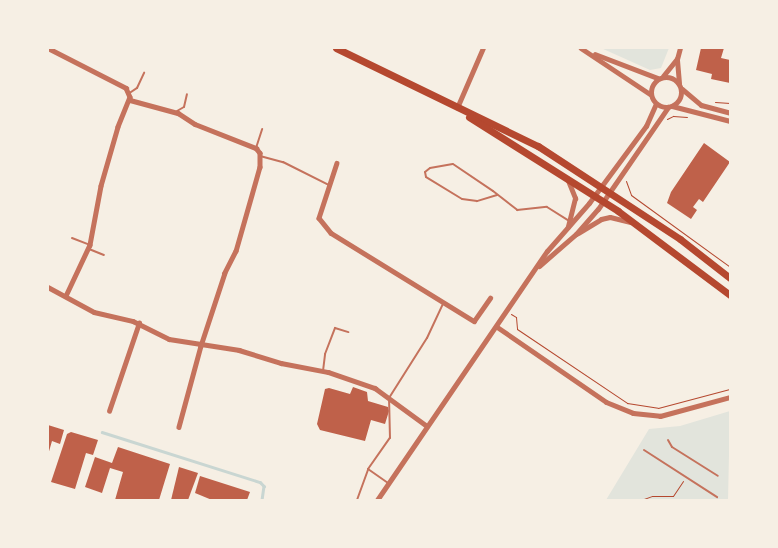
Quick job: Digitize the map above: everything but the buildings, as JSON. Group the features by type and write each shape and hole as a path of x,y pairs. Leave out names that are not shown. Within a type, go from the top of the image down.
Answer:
{"main road":[{"path":"336,48 456,108 506,128 610,192 680,239 730,278"},
{"path":"456,108 604,201 636,223 730,295"}],"street":[{"path":"48,48 118,84 128,94 130,100 116,134 101,186 90,247 66,296"},
{"path":"456,108 483,48"},
{"path":"581,48 660,77 673,78 691,99 711,109 730,113"},
{"path":"536,268 576,234 604,201 670,106 680,98 677,59 680,48"},
{"path":"587,51 650,94 656,104"},
{"path":"650,94 652,84 677,59"},
{"path":"130,100 175,112 195,124 256,148 260,156 236,251 225,273 201,346 179,427"},
{"path":"656,104 730,121"},
{"path":"377,500 536,268 594,196 646,126 656,104"},
{"path":"338,163 319,218 331,233 474,321 490,298"},
{"path":"567,178 575,198 568,228"},
{"path":"576,234 605,218 636,223"},
{"path":"48,287 94,312 139,323 169,339 201,346 239,350 281,363 323,371 375,388 427,426"},
{"path":"108,411 139,323"},
{"path":"497,327 606,402 627,411 660,416 730,397"}],"lane":[{"path":"128,94 137,88 144,73"},
{"path":"175,112 184,107 187,94"},
{"path":"256,148 262,129"},
{"path":"260,156 284,162 329,185"},
{"path":"497,195 477,201 462,199 426,177 425,172 430,168 453,164 497,195 517,210 550,207 569,221"},
{"path":"72,238 104,255"},
{"path":"357,500 368,469 390,438 389,398 427,338 443,303"},
{"path":"323,371 325,354 335,328 348,332"},
{"path":"668,440 672,448 718,476"},
{"path":"644,450 717,497"},
{"path":"368,469 388,483"}],"path":[{"path":"711,109 712,102 730,103"},
{"path":"667,119 678,115 694,118"},
{"path":"627,178 624,185 631,195 730,267"},
{"path":"507,311 516,317 518,329 627,402 658,408 730,388"},
{"path":"641,500 652,496 673,496 685,478"}],"shaded area":[{"path":"601,48 669,48 661,68 650,70"},
{"path":"730,411 728,500 606,500 649,429 680,426"}],"waterway":[{"path":"102,432 260,482 264,486 262,500"}]}
